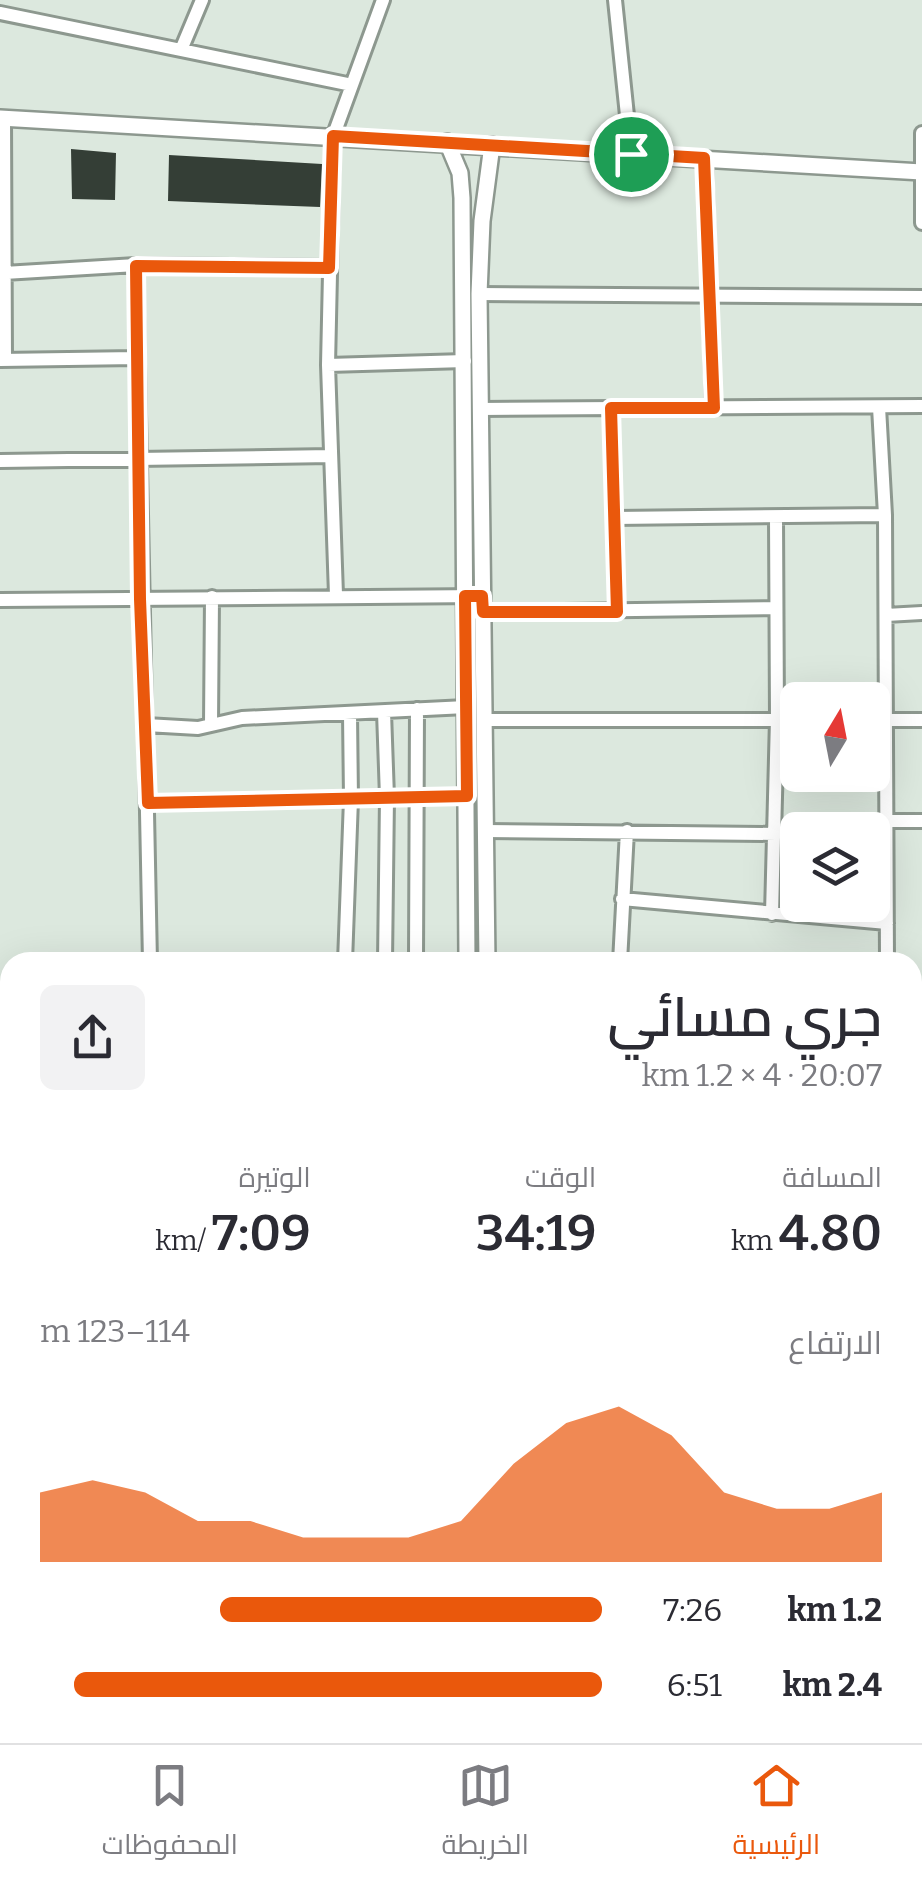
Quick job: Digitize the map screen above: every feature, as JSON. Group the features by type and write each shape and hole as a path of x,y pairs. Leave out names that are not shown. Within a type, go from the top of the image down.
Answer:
{"street":[{"path":"182,50 202,0"},
{"path":"336,595 328,366 333,136 383,0"},
{"path":"614,0 631,154"},
{"path":"0,13 352,85"},
{"path":"136,358 2,360 2,118 921,172"},
{"path":"922,133 922,223"},
{"path":"447,142 462,183 468,952"},
{"path":"486,952 479,294 482,221 492,144"},
{"path":"704,158 714,408"},
{"path":"4,273 136,266 329,268"},
{"path":"136,266 150,952"},
{"path":"479,294 922,297"},
{"path":"328,366 464,361"},
{"path":"480,409 922,406"},
{"path":"879,407 886,614 882,682"},
{"path":"611,408 617,612"},
{"path":"0,461 331,456"},
{"path":"614,518 885,515"},
{"path":"772,914 776,834 776,518"},
{"path":"0,600 465,596 482,604 617,612 776,608"},
{"path":"212,597 212,724"},
{"path":"886,614 922,614"},
{"path":"146,725 182,728 242,718 466,707"},
{"path":"416,952 417,709"},
{"path":"384,712 385,952"},
{"path":"345,952 350,714"},
{"path":"483,720 780,719"},
{"path":"890,720 922,720"},
{"path":"148,803 467,796"},
{"path":"890,821 922,822"},
{"path":"485,831 776,834"},
{"path":"620,952 628,831"},
{"path":"622,899 888,923 888,952"}],"building":[{"path":"71,149 116,153 115,200 72,199"},
{"path":"169,155 322,164 320,207 168,201"}],"route":[{"path":"333,136 631,154 704,158 714,408 611,408 617,612 483,612 482,596 465,596 467,796 148,803 140,599 136,266 329,268 333,136"}]}
